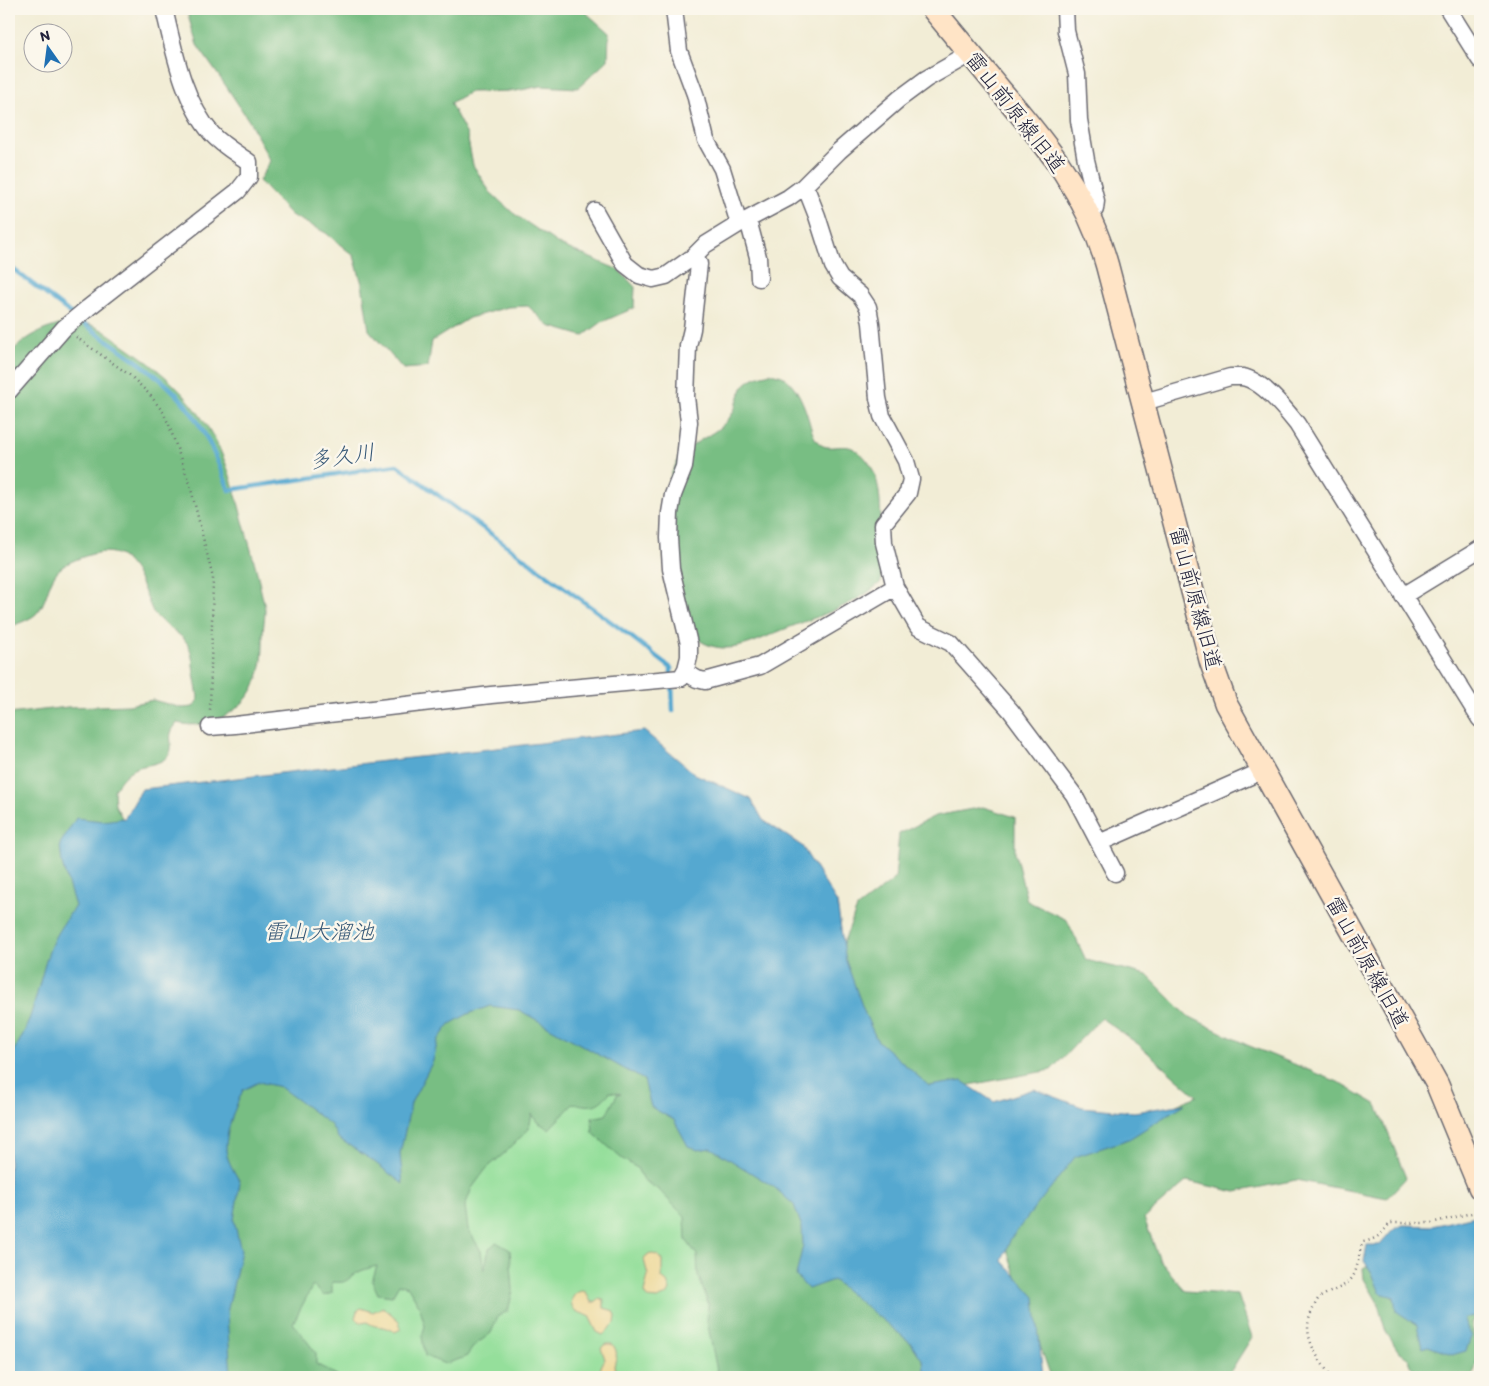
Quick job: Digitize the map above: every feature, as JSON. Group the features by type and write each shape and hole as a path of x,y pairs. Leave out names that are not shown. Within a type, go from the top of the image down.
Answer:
{"street":[{"path":"9,391 64,328 238,191 249,178 249,162 212,134 197,113 183,80 164,9"},
{"path":"674,9 678,51 695,94 706,140 722,169 758,257 759,278"},
{"name":"雷山前原線旧道","path":"933,9 1043,140 1063,169 1088,212 1105,256 1212,662 1226,704 1437,1084 1480,1188"},
{"path":"1065,9 1066,31 1077,74 1079,120 1096,201 1095,209 1088,212"},
{"path":"1448,9 1480,60"},
{"path":"595,211 625,264 639,275 653,279 666,276 693,257 705,245 788,198 803,187 839,151 899,99 926,79 970,54"},
{"path":"803,187 808,193 817,216 833,266 840,278 860,295 868,307 878,398 882,416 906,462 911,479 908,493 883,524 884,543 895,587 918,627 952,643 1010,711 1074,795 1115,873"},
{"path":"677,676 689,657 689,644 671,569 669,538 673,495 684,467 689,422 686,397 688,346 692,329 699,264 693,257"},
{"path":"1144,402 1230,377 1244,377 1269,393 1297,424 1480,719"},
{"path":"1404,596 1480,549"},
{"path":"210,727 677,676 705,681 760,666 895,587"},
{"path":"1099,842 1262,771"}],"path":[{"path":"64,328 131,376 150,395 170,425 190,489 214,578 210,727"},
{"path":"1332,1377 1315,1354 1309,1337 1309,1318 1318,1299 1350,1281 1356,1272 1359,1252 1363,1242 1381,1235 1390,1223 1431,1223 1480,1211"}],"green space":[{"path":"186,9 582,9 609,33 608,60 578,88 541,86 516,91 470,92 450,103 467,135 473,165 490,192 513,213 560,245 619,270 635,287 634,308 602,322 583,336 549,326 528,306 508,307 469,318 432,341 428,367 403,369 369,330 362,284 354,256 326,233 291,215 259,181 270,161 251,124 197,45"},
{"path":"66,323 83,323 93,326 107,333 136,353 181,392 207,426 230,474 255,566 265,607 263,648 260,672 245,701 236,709 214,721 196,725 177,723 171,733 171,750 168,756 157,763 132,770 114,790 115,805 125,823 89,895 31,1049 9,1058 9,714 68,707 129,705 153,700 182,708 193,707 198,701 190,648 181,636 155,615 132,567 125,559 116,554 104,552 89,555 63,567 53,578 40,610 30,618 9,628 9,354 35,334"},
{"path":"771,373 782,376 792,384 800,396 813,435 818,442 826,447 850,447 863,456 870,464 878,484 883,555 881,582 857,599 831,612 745,645 732,648 716,647 702,642 695,637 688,626 685,616 669,481 674,467 682,455 726,422 736,406 744,386 758,376"},
{"path":"983,807 1015,817 1015,853 1027,901 1067,920 1086,960 1147,975 1188,1016 1247,1045 1338,1082 1377,1105 1406,1178 1387,1198 1296,1180 1236,1192 1187,1181 1144,1218 1160,1261 1186,1291 1238,1295 1252,1337 1227,1377 1051,1377 1003,1239 1073,1150 1197,1096 1138,1044 1101,1018 1051,1070 920,1094 873,1053 834,966 857,908 895,879 899,834 935,816"},
{"path":"507,997 622,1053 789,1185 835,1270 946,1377 722,1377 717,1371 707,1321 708,1303 698,1275 697,1255 686,1240 685,1217 659,1190 643,1180 637,1168 621,1158 593,1133 592,1118 606,1115 617,1095 621,1094 610,1092 595,1105 574,1103 549,1129 539,1123 532,1114 529,1129 486,1169 472,1188 465,1206 468,1229 481,1251 484,1270 489,1249 496,1242 510,1250 513,1290 508,1311 498,1316 491,1333 474,1346 466,1357 445,1364 425,1356 422,1336 425,1326 419,1305 408,1287 399,1284 392,1296 378,1294 372,1281 377,1266 365,1269 344,1282 332,1282 332,1293 324,1296 313,1285 293,1323 316,1353 316,1364 338,1377 220,1377 222,1113 247,1074 440,1014"},
{"path":"617,1079 910,1377 255,1377 280,1105 427,1136"},
{"path":"1370,1264 1384,1290 1397,1301 1457,1318 1480,1306 1480,1318 1471,1323 1477,1358 1471,1377 1416,1377 1409,1359 1399,1352 1386,1332 1377,1301 1364,1279 1363,1268"}],"sand":[{"path":"650,1253 659,1256 662,1261 662,1278 667,1282 670,1290 667,1295 657,1299 647,1298 644,1293 648,1275 644,1260"},
{"path":"582,1291 586,1292 591,1302 595,1302 600,1298 604,1300 604,1308 614,1311 616,1316 615,1323 603,1335 597,1332 589,1316 577,1312 573,1308 572,1299"},
{"path":"383,1307 399,1321 401,1329 395,1332 367,1322 362,1323 355,1318 357,1311 361,1308 373,1312"},
{"path":"607,1344 612,1344 616,1350 614,1366 616,1371 626,1377 604,1377 602,1374 601,1368 605,1359 601,1348"}],"water":[{"name":"雷山大溜池","path":"644,731 695,774 751,799 763,820 802,846 837,903 846,961 865,1014 877,1040 929,1086 962,1081 994,1102 1034,1089 1082,1107 1134,1112 1185,1104 1129,1139 1075,1157 1011,1238 1002,1261 1035,1297 1043,1377 932,1377 924,1370 923,1361 911,1343 833,1280 808,1289 796,1276 803,1245 802,1227 794,1205 774,1187 711,1148 698,1150 688,1146 674,1120 651,1107 644,1080 519,1010 490,1006 468,1014 450,1024 438,1040 433,1061 411,1103 400,1154 403,1184 338,1138 331,1125 280,1087 259,1082 243,1090 234,1111 226,1142 230,1163 240,1182 234,1220 241,1251 227,1313 231,1377 9,1377 9,1057 30,1018 53,941 75,906 62,864 60,844 76,818 103,821 125,818 142,789"},
{"path":"1479,1215 1480,1314 1463,1319 1471,1337 1466,1351 1452,1355 1428,1346 1422,1348 1417,1325 1396,1311 1394,1297 1380,1293 1372,1273 1364,1261 1367,1245 1380,1245 1393,1230 1403,1225 1432,1226"}],"waterway":[{"name":"多久川","path":"9,266 73,315"},
{"name":"多久川","path":"79,320 148,369 180,398 205,435 229,490 397,465 629,635 671,668 671,675"},
{"name":"多久川","path":"672,682 673,711"}]}
